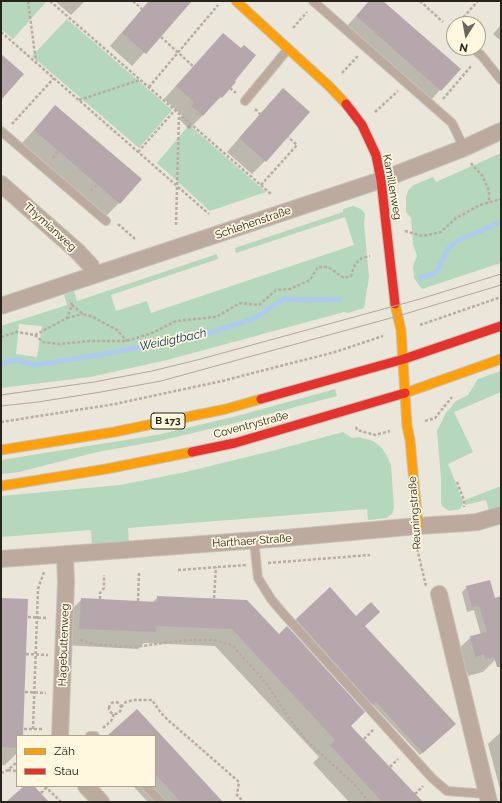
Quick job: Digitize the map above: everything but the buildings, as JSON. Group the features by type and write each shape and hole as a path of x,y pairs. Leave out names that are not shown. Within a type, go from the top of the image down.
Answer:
{"main road":[{"name":"Kamillenweg","path":"236,1 330,87 347,105 362,125 376,155 381,180 388,232 392,285 395,306 402,330 404,359"},
{"name":"Coventrystraße","path":"1,450 114,432 226,408 404,359 501,326"},
{"name":"Reuningstraße","path":"404,359 406,426 410,440 418,526"},
{"name":"Coventrystraße","path":"1,486 106,469 235,443 406,393 501,359"}],"street":[{"name":"Schlehenstraße","path":"1,306 381,180 464,148 501,131"},
{"name":"Thymianweg","path":"1,184 77,251 91,266 94,275"},
{"name":"Harthaer Straße","path":"1,559 466,523 477,522 501,515"},
{"name":"Hagebuttenweg","path":"60,735 66,582 65,555"},
{"path":"440,594 488,798"},
{"path":"87,787 101,802"}],"lane":[{"path":"314,2 452,123 464,148"},
{"path":"245,100 285,46"},
{"path":"481,56 501,80"},
{"path":"5,129 106,221"},
{"path":"254,540 258,578 280,611 432,778 447,791 488,798"},
{"path":"147,787 161,802"}],"path":[{"path":"28,1 36,62"},
{"path":"50,1 271,194"},
{"path":"133,1 142,9"},
{"path":"420,1 446,22"},
{"path":"465,16 478,1"},
{"path":"285,46 314,2"},
{"path":"149,87 220,4"},
{"path":"1,32 209,214"},
{"path":"161,37 194,67"},
{"path":"435,108 476,61"},
{"path":"5,129 54,78"},
{"path":"79,100 140,80"},
{"path":"381,107 407,83"},
{"path":"138,152 175,110"},
{"path":"176,225 179,113"},
{"path":"261,185 297,145 288,137"},
{"path":"464,148 473,166 482,175 489,190 489,203"},
{"path":"388,232 406,231 423,236 440,232 456,218 480,205 501,199"},
{"path":"1,336 17,332 35,335 43,342 59,344 89,341 128,341 152,333 176,321 216,317 240,303 259,305 276,290 290,289 310,280 318,267 328,267 344,278 351,276 355,264 362,258 390,252"},
{"path":"66,284 72,306 67,318"},
{"path":"423,324 501,297"},
{"path":"72,306 83,314 92,316 117,330 128,341"},
{"path":"35,335 67,318 83,314"},
{"path":"1,422 115,404 222,381 335,352 379,338"},
{"path":"457,482 464,500 466,523"},
{"name":"Reuningstraße","path":"418,526 416,547 427,591 440,594"},
{"path":"178,570 370,555"},
{"path":"214,598 216,567"},
{"path":"34,729 38,589 45,569"},
{"path":"138,601 140,572"},
{"path":"100,599 100,593 104,588 104,575"},
{"path":"28,617 48,618"},
{"path":"64,636 94,644 109,646 134,647 169,642 202,640 213,640 232,645 267,684 291,721 307,741 353,783 369,802"},
{"path":"26,654 47,655"},
{"path":"25,692 45,693"},
{"path":"121,707 117,702 113,703 110,705 109,711 112,714 118,714 121,711 121,707 126,702 134,700 152,700 168,721 190,738 240,782 237,795 244,802"},
{"path":"24,729 40,729"},
{"path":"8,770 16,763"},
{"path":"1,772 8,770 16,771"},
{"path":"40,793 46,787 61,802"}],"green space":[{"path":"1,1 47,1 13,39 1,29"},
{"path":"67,19 172,110 139,148 32,56"},
{"path":"189,125 266,192 210,211 157,163"},
{"path":"501,153 501,263 422,289 414,278 413,266 417,256 413,244 411,218 406,212 406,197 409,189 414,185 433,177 436,182"},
{"path":"353,206 361,209 365,214 364,224 369,277 364,308 348,313 344,312 167,360 90,377 1,388 1,326 67,305 64,295 74,291 77,301 217,254 218,259 111,295 116,311 147,301 151,313 354,245 345,217 236,253 235,248 343,212 343,209","holes":["19,324 42,326 37,357 16,354"]},
{"path":"501,371 501,392 454,412 473,452 448,464 463,501 460,509 449,511 442,506 441,503 441,478 437,431 446,413 456,401 468,395 478,379"},
{"path":"335,389 337,396 239,422 159,441 97,452 19,472 1,474 1,460 157,435 237,416"},
{"path":"343,432 352,438 359,437 373,441 382,448 388,458 391,465 394,508 392,514 386,518 368,520 367,509 128,528 129,541 92,544 91,530 1,537 1,496 120,485 181,473"},
{"path":"501,486 501,506 498,508 489,511 486,500 465,505 465,500"}],"waterway":[{"name":"Weidigtbach","path":"420,278 436,273 447,250 457,241 501,222"},
{"name":"Weidigtbach","path":"1,363 16,360 35,365 200,336 253,319 283,299 340,299"}],"tram line":[{"path":"1,395 94,382 152,371 420,299 501,274"},
{"path":"1,406 38,402 161,381 398,316 501,285"}],"traffic: slow":[{"path":"236,1 330,87 346,104"},
{"path":"395,304 401,330 407,426 410,440 418,526"},
{"path":"405,393 501,359"},
{"path":"1,450 114,432 226,409 261,399"},
{"path":"1,486 106,469 192,452"}],"traffic: jam":[{"path":"346,104 362,125 376,155 381,180 395,304"},
{"path":"404,359 501,326"},
{"path":"261,399 404,359"},
{"path":"192,452 235,443 405,393"}]}
